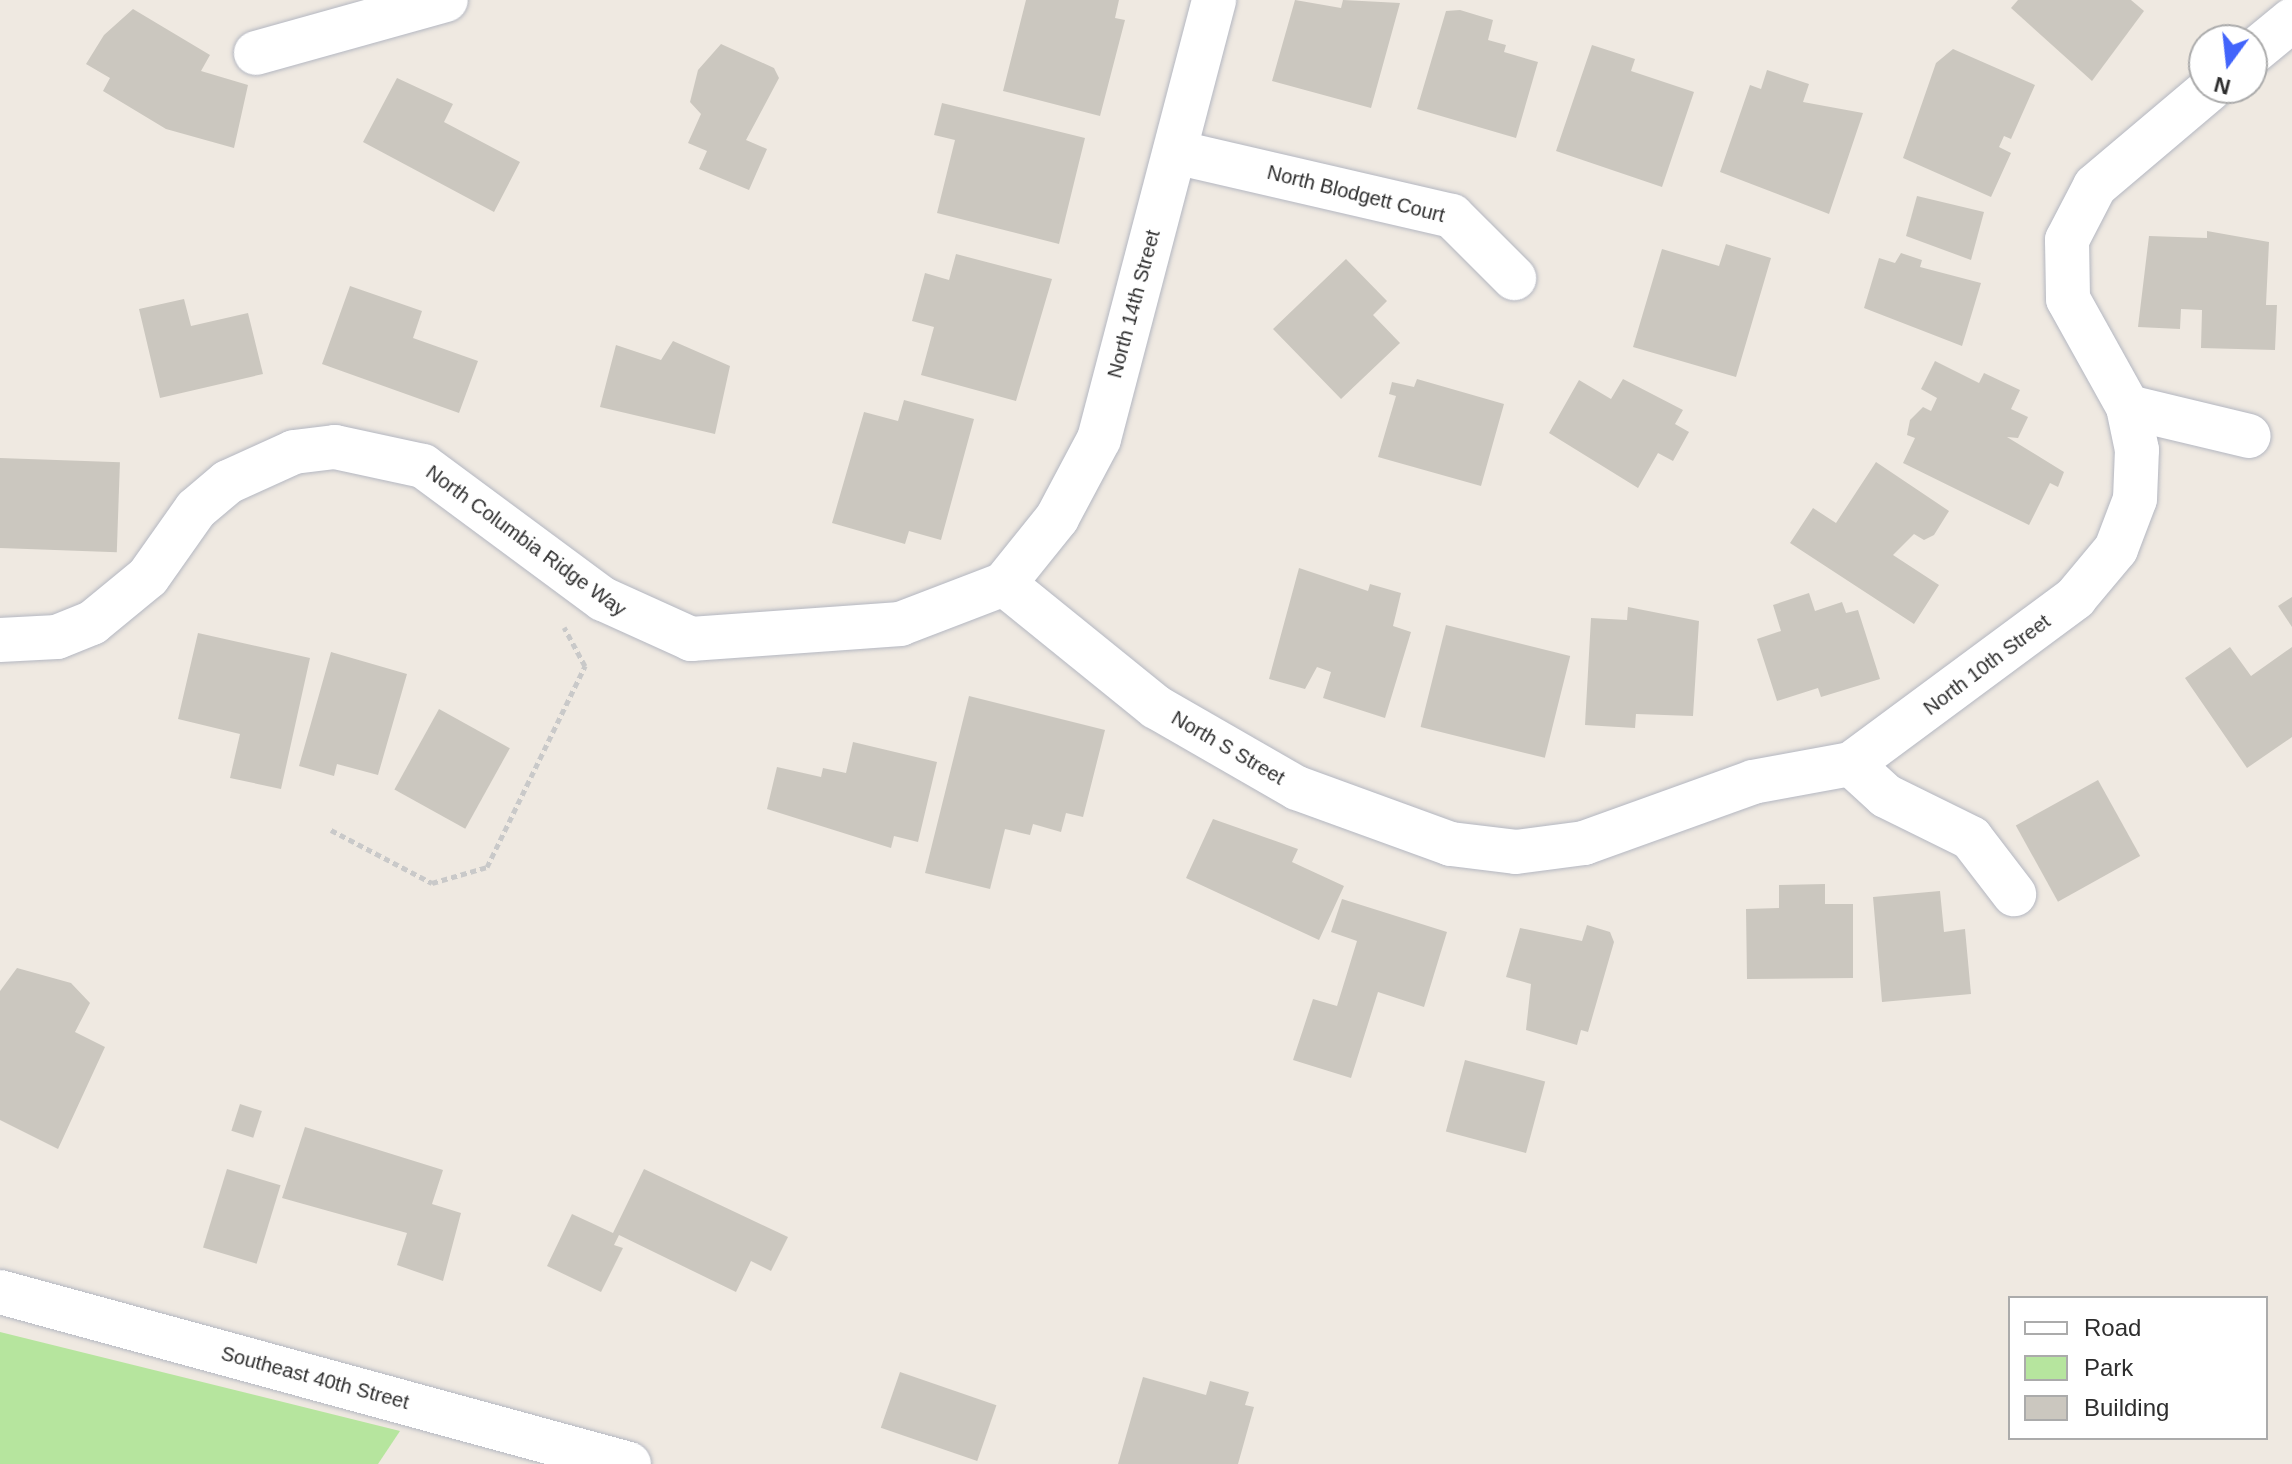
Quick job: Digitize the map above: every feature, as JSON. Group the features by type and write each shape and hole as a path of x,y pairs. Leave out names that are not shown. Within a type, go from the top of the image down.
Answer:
{"street":[{"path":"256,53 446,0"},
{"name":"North 14th Street","path":"1004,584 1084,476 1175,152 1214,0"},
{"path":"2268,40 2292,20"},
{"name":"North 10th Street","path":"1702,797 1851,764 2098,576 2135,499 2137,450 2128,407 2068,299 2067,240 2095,186 2192,104"},
{"name":"North Blodgett Court","path":"1175,152 1452,216 1514,278"},
{"path":"2128,407 2249,436"},
{"name":"North Columbia Ridge Way","path":"0,640 57,637 92,623 148,577 196,509 228,482 294,452 335,447 423,466 603,599 656,628 691,639 786,635 900,624 1004,584"},
{"name":"North S Street","path":"1004,584 1156,707 1297,788 1405,831 1516,852 1584,843 1702,797"},
{"path":"1851,764 1886,796 1971,838 2014,894"},
{"name":"Southeast 40th Street","path":"0,1292 629,1464"}],"path":[{"path":"331,830 432,883 487,867 585,666 557,612"}],"green space":[{"path":"0,1332 400,1431 378,1464 0,1464"}],"building":[{"path":"1026,0 1119,0 1115,18 1125,20 1100,116 1003,91"},
{"path":"1295,0 1341,8 1343,0 1400,3 1371,108 1272,81"},
{"path":"2018,0 2131,0 2144,11 2092,81 2011,8"},
{"path":"133,9 210,55 201,71 248,85 234,148 166,129 103,91 110,78 86,64 104,35"},
{"path":"1460,10 1493,20 1488,40 1506,45 1504,52 1538,62 1516,138 1417,109 1446,11"},
{"path":"721,44 774,68 779,78 746,140 767,149 749,190 699,169 707,151 688,143 701,114 690,102 698,70"},
{"path":"1592,45 1635,59 1631,71 1694,92 1662,187 1556,151"},
{"path":"1953,49 2035,85 2011,139 2004,136 1999,147 2011,153 1991,197 1903,158 1936,63"},
{"path":"1767,70 1809,84 1803,102 1863,113 1829,214 1720,172 1750,85 1761,89"},
{"path":"397,78 453,104 444,122 520,162 494,212 363,142"},
{"path":"942,103 1085,138 1059,244 937,213 955,140 934,135"},
{"path":"1917,196 1984,212 1971,260 1906,236"},
{"path":"2207,231 2269,242 2266,305 2277,305 2275,350 2201,348 2202,310 2181,309 2180,329 2138,327 2149,236 2207,238"},
{"path":"1726,244 1771,258 1736,377 1633,347 1662,249 1719,266"},
{"path":"1901,253 1922,260 1920,267 1981,283 1962,346 1864,308 1879,258 1895,263"},
{"path":"956,254 1052,279 1016,401 921,375 934,327 912,321 925,273 949,280"},
{"path":"1346,259 1387,301 1373,315 1400,343 1341,399 1273,329"},
{"path":"350,286 422,311 413,338 478,361 459,413 322,364"},
{"path":"184,299 191,326 248,313 263,374 160,398 139,309"},
{"path":"673,341 730,366 715,434 600,407 616,345 661,360"},
{"path":"1935,361 1979,383 1984,373 2020,390 2011,409 2028,417 2018,438 2007,437 2064,472 2058,487 2050,483 2029,525 1903,463 1915,438 1907,435 1910,420 1923,407 1931,411 1937,398 1921,389"},
{"path":"1417,379 1504,404 1481,486 1378,457 1396,396 1389,394 1392,382 1414,387"},
{"path":"1623,379 1683,410 1675,424 1689,432 1673,461 1658,453 1638,488 1549,433 1579,380 1611,399"},
{"path":"904,400 974,419 941,540 909,531 905,544 832,523 864,412 898,421"},
{"path":"0,458 120,462 117,552 0,548"},
{"path":"1876,462 1949,511 1934,535 1924,540 1914,534 1893,555 1939,585 1914,624 1790,543 1813,508 1836,523"},
{"path":"1299,568 1368,591 1370,584 1401,593 1393,626 1411,632 1385,718 1323,698 1331,672 1317,667 1305,689 1269,679"},
{"path":"1809,593 1815,611 1842,602 1846,613 1858,610 1880,679 1821,697 1818,688 1777,701 1757,639 1781,631 1773,605"},
{"path":"2292,597 2292,627 2278,606"},
{"path":"1628,607 1699,621 1693,716 1636,714 1635,728 1585,725 1591,618 1627,620"},
{"path":"1446,625 1570,656 1545,758 1421,727"},
{"path":"198,633 310,658 281,789 230,778 240,734 178,719"},
{"path":"2230,647 2251,676 2292,647 2292,737 2247,768 2185,678"},
{"path":"331,652 407,674 378,775 337,764 334,776 299,766"},
{"path":"969,696 1105,730 1083,817 1066,813 1061,832 1033,824 1030,835 1005,829 990,889 925,873"},
{"path":"439,709 510,748 465,829 394,789"},
{"path":"853,742 937,762 918,842 894,836 891,848 767,809 777,767 821,777 823,768 846,773"},
{"path":"2098,780 2140,856 2058,902 2016,826"},
{"path":"1213,819 1298,849 1292,862 1344,886 1319,940 1186,878"},
{"path":"1825,884 1825,904 1853,904 1853,978 1747,979 1746,909 1779,908 1779,885"},
{"path":"1940,891 1944,932 1965,929 1971,994 1882,1002 1873,897"},
{"path":"1342,899 1447,932 1424,1007 1378,992 1351,1078 1293,1060 1313,999 1337,1006 1357,941 1331,932"},
{"path":"1587,925 1610,932 1614,942 1588,1032 1581,1030 1577,1045 1526,1030 1531,984 1506,977 1520,928 1582,941"},
{"path":"17,968 71,983 90,1003 75,1032 105,1047 58,1149 0,1120 0,991"},
{"path":"1465,1060 1545,1081 1526,1153 1446,1131"},
{"path":"240,1104 262,1111 253,1138 231,1131"},
{"path":"305,1127 443,1170 432,1204 461,1213 443,1281 397,1265 407,1233 282,1198"},
{"path":"227,1169 281,1185 257,1264 203,1247"},
{"path":"644,1169 788,1237 771,1271 751,1261 736,1292 619,1235 614,1245 623,1248 601,1292 547,1266 572,1214 613,1233"},
{"path":"900,1372 996,1405 977,1461 881,1428"},
{"path":"1143,1377 1206,1395 1210,1381 1249,1392 1245,1405 1254,1407 1238,1464 1118,1464"}]}
